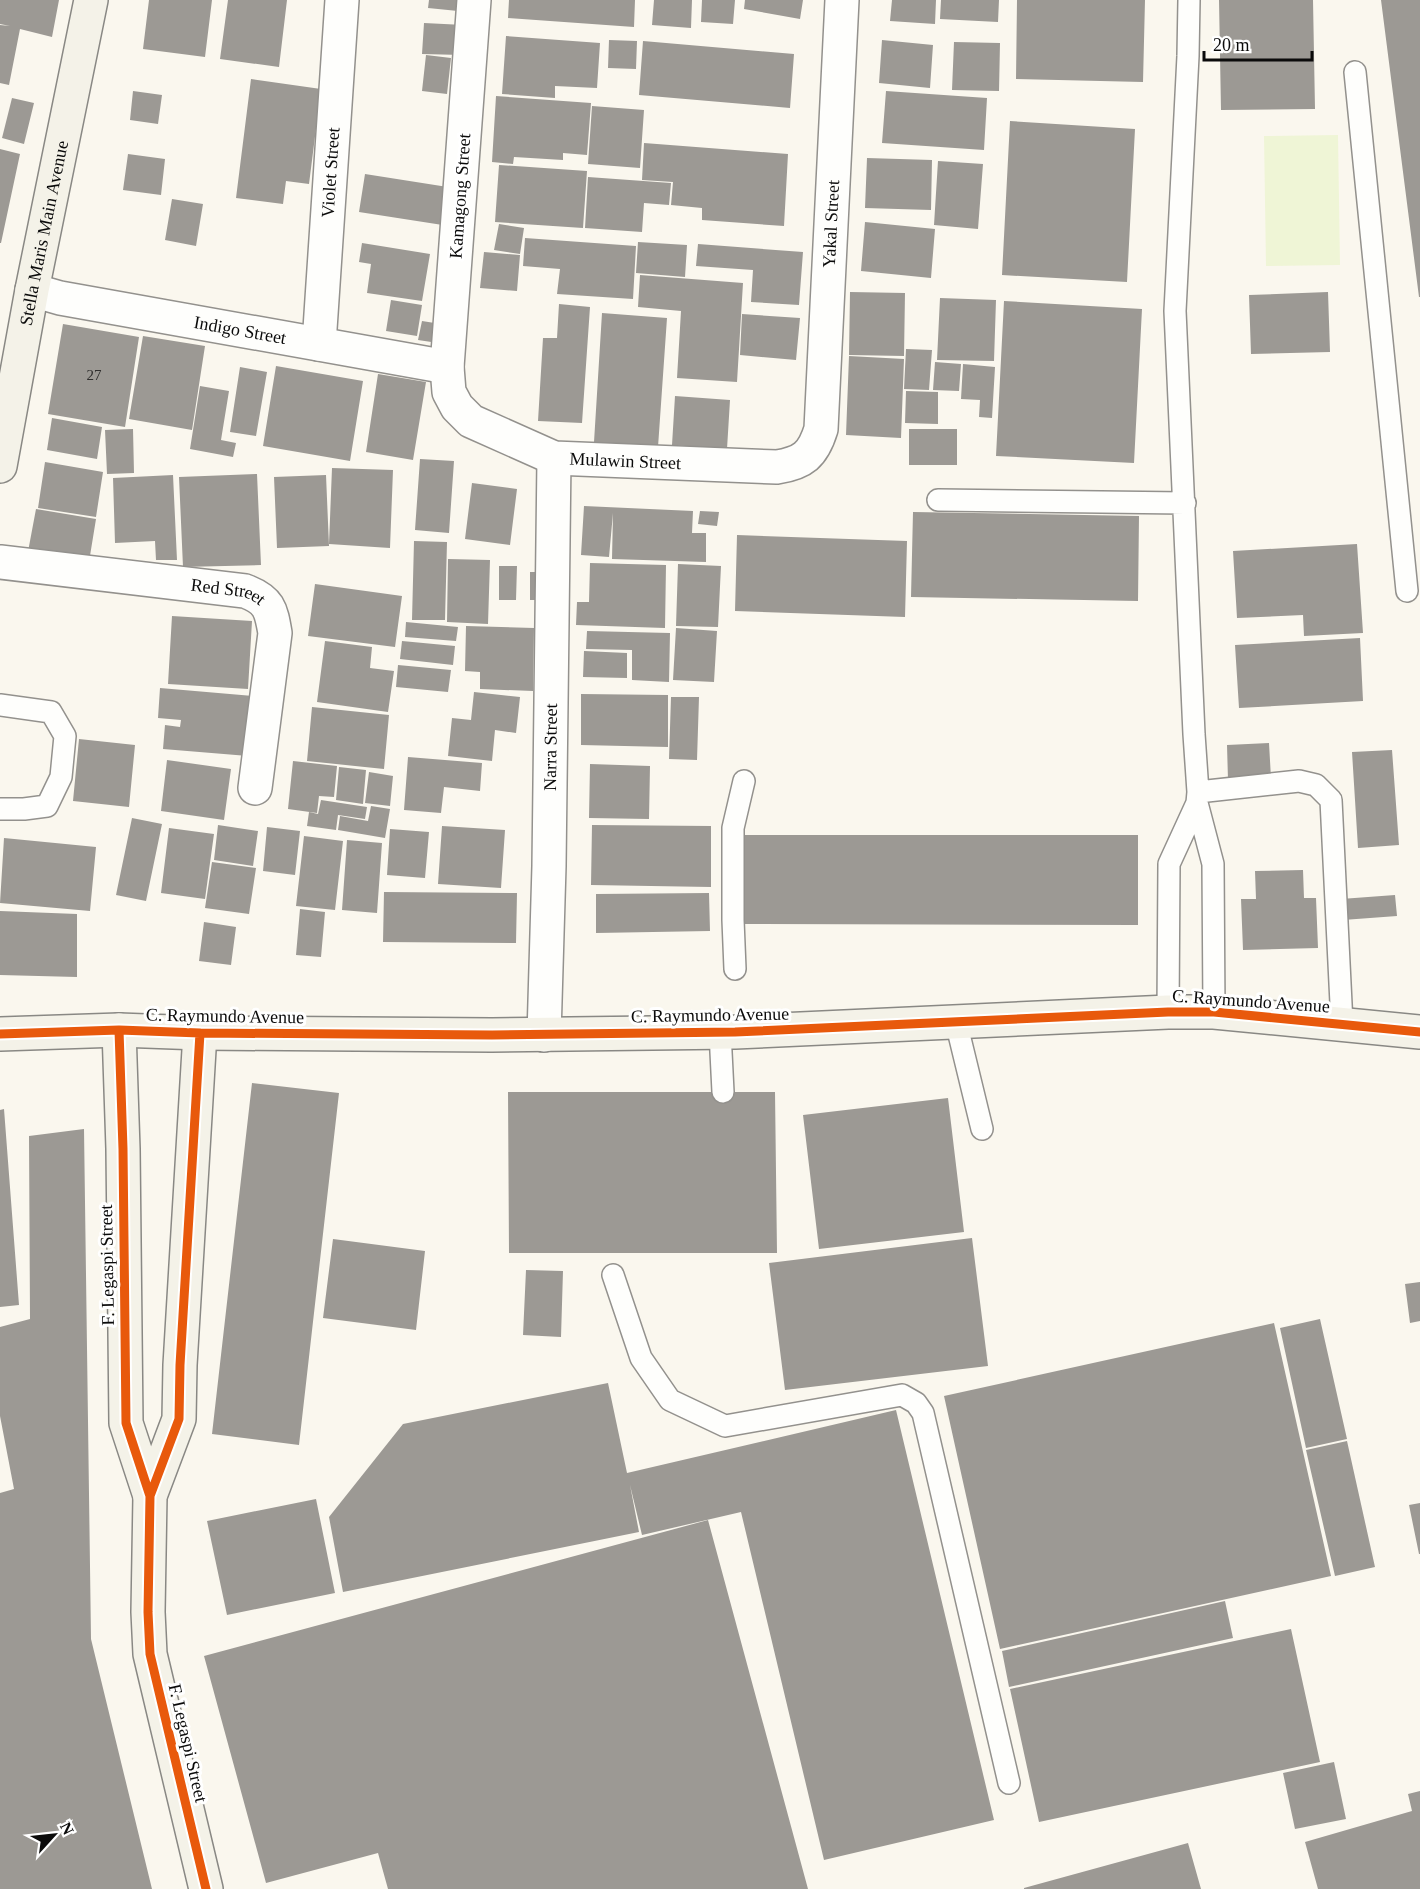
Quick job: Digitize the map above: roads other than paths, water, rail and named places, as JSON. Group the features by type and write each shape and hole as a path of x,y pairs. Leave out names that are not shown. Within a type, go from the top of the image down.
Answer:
{"main road":[{"name":"Stella Maris Main Avenue","path":"0,466 4,418 91,0"},
{"name":"C. Raymundo Avenue","path":"0,1034 119,1030 200,1033 544,1035 720,1032 1168,1012 1214,1012 1420,1032"},
{"name":"F. Legaspi Street","path":"119,1030 123,1149 126,1423 150,1496 148,1612 150,1654 206,1889"},
{"name":"F. Legaspi Street","path":"150,1496 179,1419 180,1365 200,1033"}],"street":[{"name":"Violet Street","path":"319,344 342,0"},
{"name":"Kamagong Street","path":"448,380 474,0"},
{"name":"Yakal Street","path":"816,445 821,429 842,0"},
{"name":"Indigo Street","path":"32,290 60,298 319,344 448,380"},
{"name":"Mulawin Street","path":"448,380 457,407 471,421 554,458 777,468 792,465 806,457 816,445"},
{"name":"Narra Street","path":"544,1035 549,866 554,458"},
{"name":"Red Street","path":"0,562 245,591 258,596 267,604 275,633 255,788"}],"lane":[{"path":"1189,0 1175,311 1197,797 1213,864 1214,1012"},
{"path":"1355,72 1407,591"},
{"path":"938,500 1185,503"},
{"path":"0,705 51,712 65,736 61,777 47,806 0,809"},
{"path":"735,969 732,921 733,828 744,781"},
{"path":"1197,797 1299,781 1316,784 1331,800 1342,1024"},
{"path":"1168,1012 1169,864 1197,797"},
{"path":"956,1022 982,1129"},
{"path":"720,1032 723,1092"},
{"path":"613,1275 641,1358 670,1400 725,1426 902,1395 916,1403 923,1413 1009,1783"}]}
